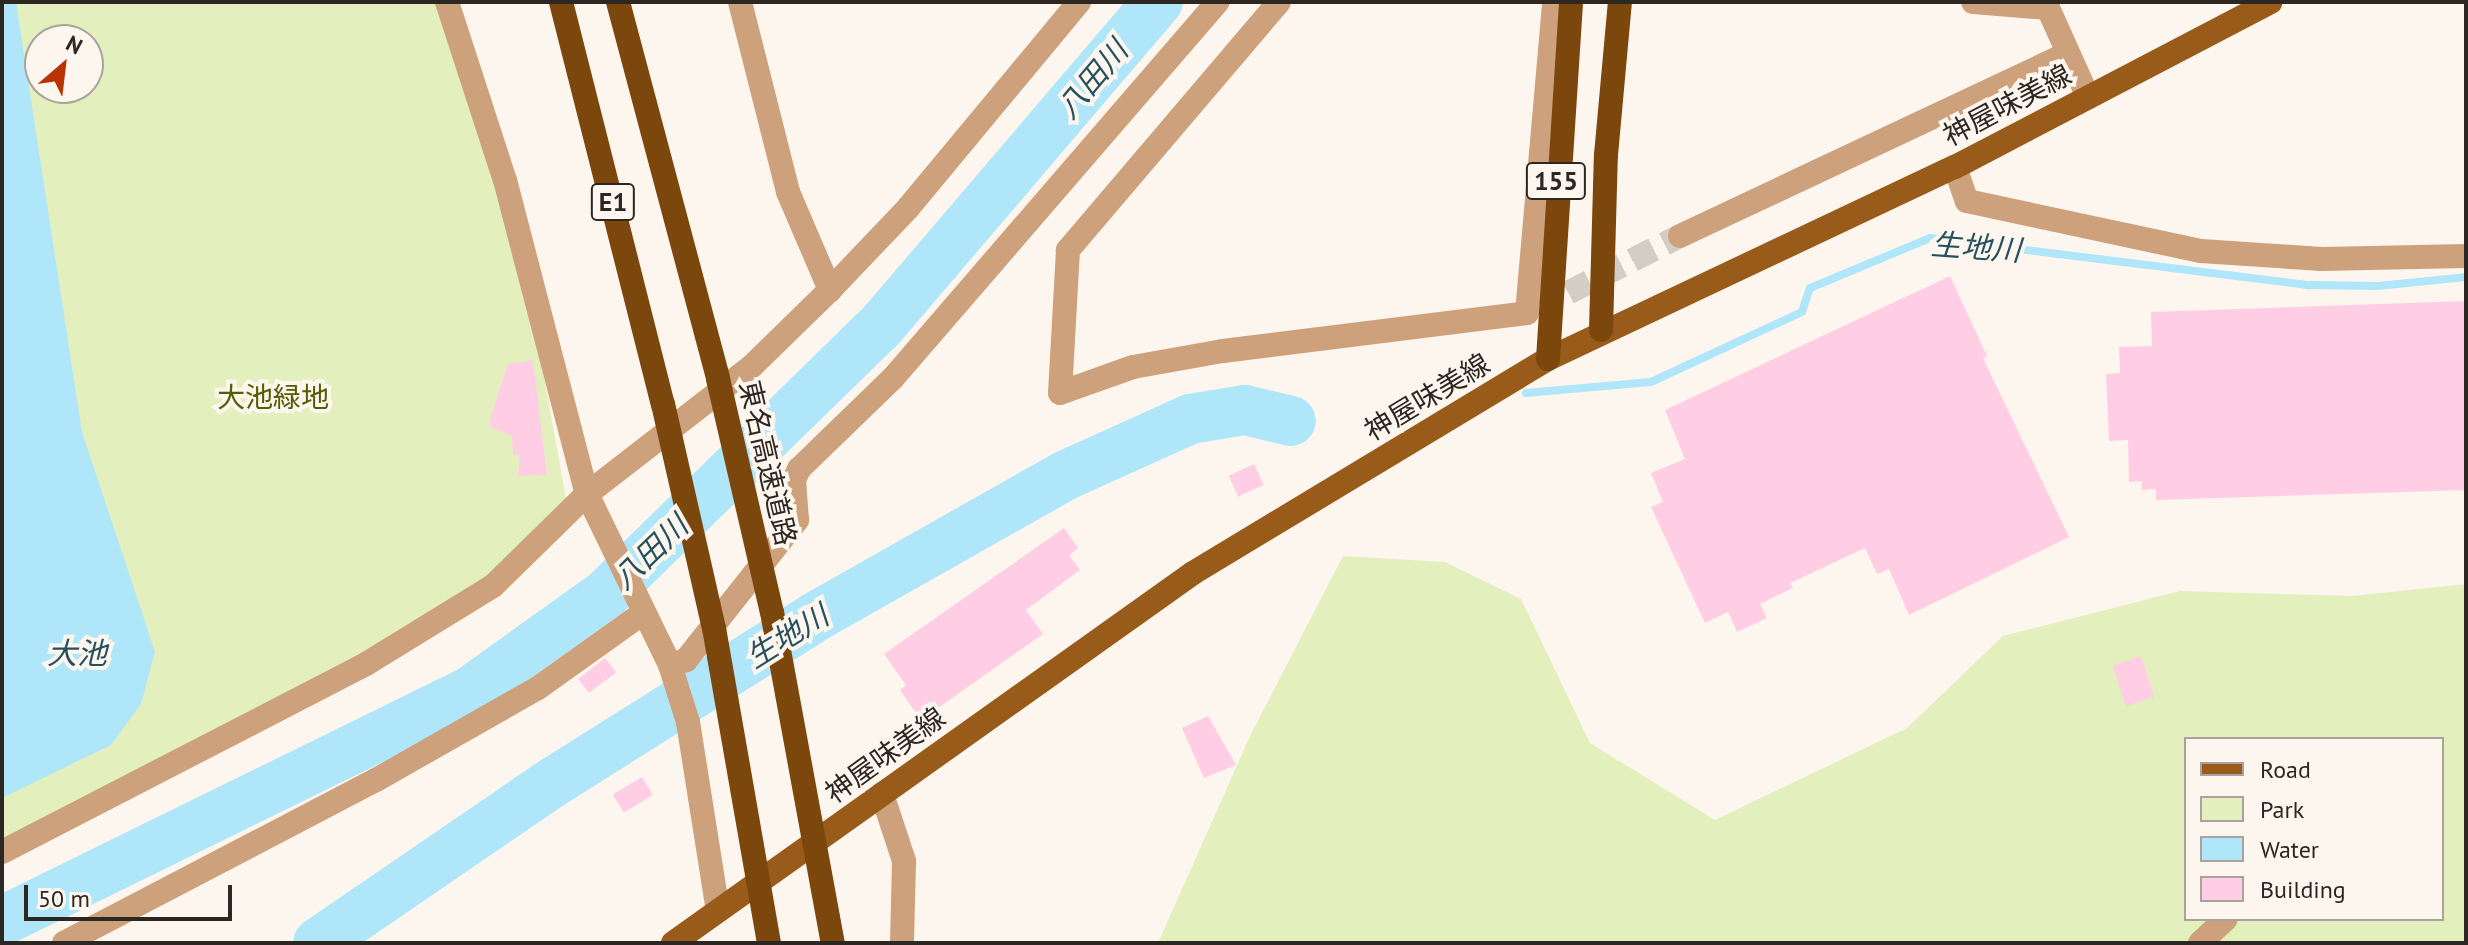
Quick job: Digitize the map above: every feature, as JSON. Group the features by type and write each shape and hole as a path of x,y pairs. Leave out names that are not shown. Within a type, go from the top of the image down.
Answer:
{"highway":[{"name":"E1","path":"561,2 663,404 714,628 769,943"},
{"name":"東名高速道路","path":"618,2 718,379 772,612 833,943"},
{"name":"155","path":"1548,359 1571,2"},
{"name":"155","path":"1601,330 1606,155 1620,2"}],"main road":[{"name":"神屋味美線","path":"673,943 1193,573 1548,359 1601,330 1955,167 2270,2"}],"street":[{"path":"447,2 505,180 587,494 670,665 688,722 718,911"},
{"path":"740,2 788,192 830,290"},
{"path":"2,852 379,656 493,586 587,494 740,377 830,290 908,208 1079,2"},
{"path":"670,665 686,660 797,520 794,480 799,469 914,354 1218,2"},
{"path":"1279,2 1068,250 1060,393 1133,367 1223,351 1527,313 1554,2"},
{"path":"1973,2 2048,8 2066,54 2088,97"},
{"path":"1680,236 2066,54"},
{"path":"1955,167 1967,201 2201,251 2322,259 2466,256"},
{"path":"64,943 376,780 538,688 643,613"},
{"path":"882,794 904,861 902,943"},
{"path":"2200,943 2224,921"}],"green space":[{"name":"大池緑地","path":"2,2 435,2 494,181 541,360 568,509 488,580 362,658 2,842"},
{"path":"1343,556 1445,562 1521,599 1590,743 1715,820 1907,728 2003,636 2180,591 2352,596 2466,584 2466,943 1158,943 1251,734"}],"water":[{"name":"大池","path":"2,2 16,2 24,54 24,104 32,104 82,432 155,652 141,704 111,745 2,798"}],"building":[{"path":"1950,276 1987,356 1983,358 2069,537 1909,615 1889,569 1877,574 1865,548 1790,583 1793,588 1760,604 1767,618 1737,632 1728,612 1705,623 1651,507 1663,502 1651,473 1685,459 1665,410"},
{"path":"2466,301 2466,490 2156,500 2156,489 2142,490 2142,481 2129,482 2128,440 2109,441 2106,374 2120,373 2119,347 2152,346 2151,312"},
{"path":"533,360 547,475 518,476 520,455 513,455 512,436 490,427 491,415 508,364"},
{"path":"1254,464 1264,485 1238,497 1229,476"},
{"path":"1064,528 1078,548 1069,555 1080,570 1026,610 1043,634 921,720 900,690 906,685 884,654"},
{"path":"2141,656 2154,697 2126,706 2112,665"},
{"path":"605,658 616,672 589,693 578,679"},
{"path":"1208,716 1236,765 1204,778 1182,728"},
{"path":"642,777 653,795 624,813 613,795"}],"waterway":[{"name":"八田川","path":"2,921 469,692 606,594 880,327 1158,2"},
{"name":"生地川","path":"1526,393 1651,382 1802,312 1810,288 1930,238 2309,285 2378,286 2466,277"},
{"name":"生地川","path":"318,943 555,781 815,617 1064,476 1190,419 1245,410 1291,421"}],"tunnel":[{"path":"1536,309 1680,236"}]}
